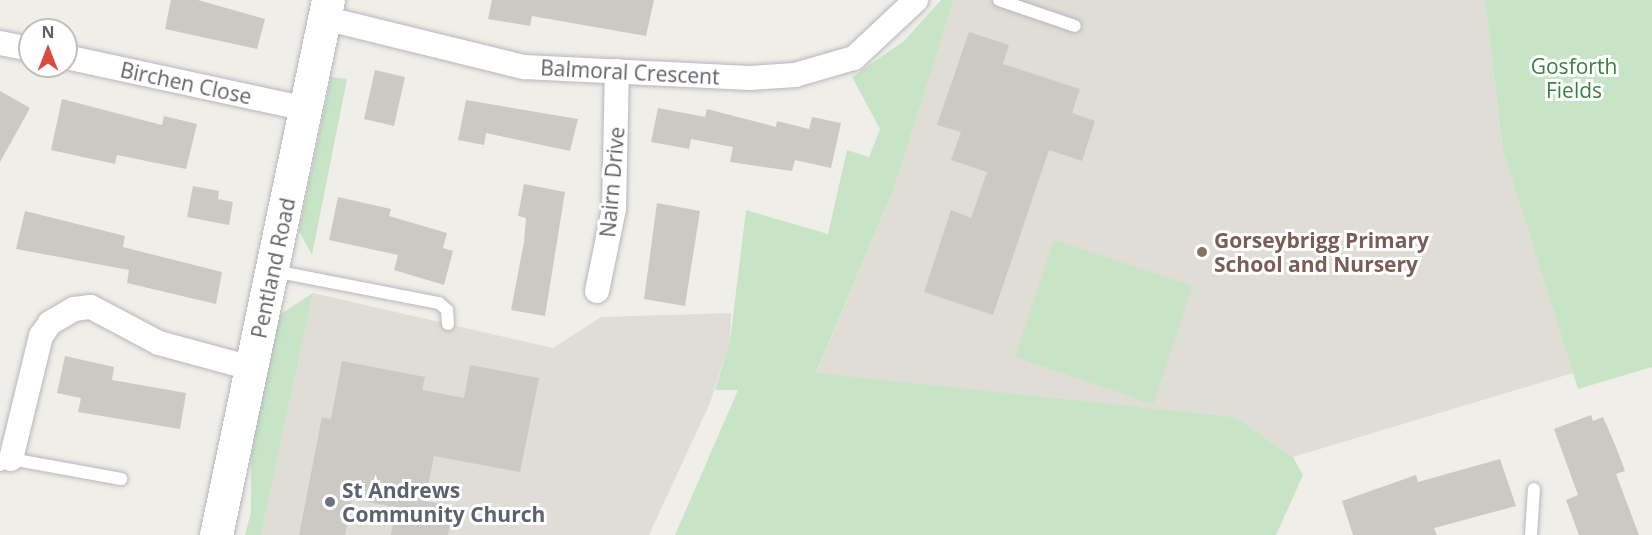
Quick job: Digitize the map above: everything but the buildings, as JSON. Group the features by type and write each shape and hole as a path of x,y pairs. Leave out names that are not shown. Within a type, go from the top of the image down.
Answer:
{"street":[{"name":"Balmoral Crescent","path":"326,9 524,66 750,78 828,69 882,37 916,0"},
{"name":"Pentland Road","path":"216,535 326,9"},
{"path":"0,43 18,47"},
{"name":"Birchen Close","path":"78,60 306,109"},
{"name":"Nairn Drive","path":"597,291 614,209 617,71"},
{"path":"5,462 41,336 50,323 74,309 91,308 159,343 251,368"}],"lane":[{"path":"999,0 1075,26"},
{"path":"273,270 439,303 447,310 448,324"},
{"path":"5,462 122,479"},
{"path":"1531,535 1534,489"}],"shaded area":[{"name":"Gorseybrigg Primary School and Nursery","path":"954,0 1485,0 1503,151 1573,373 1293,457 1235,417 816,374 894,188"},
{"path":"313,293 553,348 601,317 731,313 730,341 710,403 649,535 261,535"}],"green space":[{"path":"941,0 954,0 894,188 816,373 1235,417 1293,457 1303,475 1276,535 675,535 738,390 715,390 730,341 746,210 828,234 847,150 869,157 880,129 852,77 904,41"},
{"name":"Gosforth Fields","path":"1485,0 1652,0 1652,367 1578,389 1503,151"},
{"path":"331,77 347,79 312,255 299,231"},
{"path":"1054,240 1192,286 1153,404 1015,357"},
{"path":"313,293 261,535 245,535 251,512 251,453 279,315"}],"place":[{"name":"Gorseybrigg Primary School and Nursery","path":"1202,252"},
{"name":"St Andrews Community Church","path":"330,502"}]}
